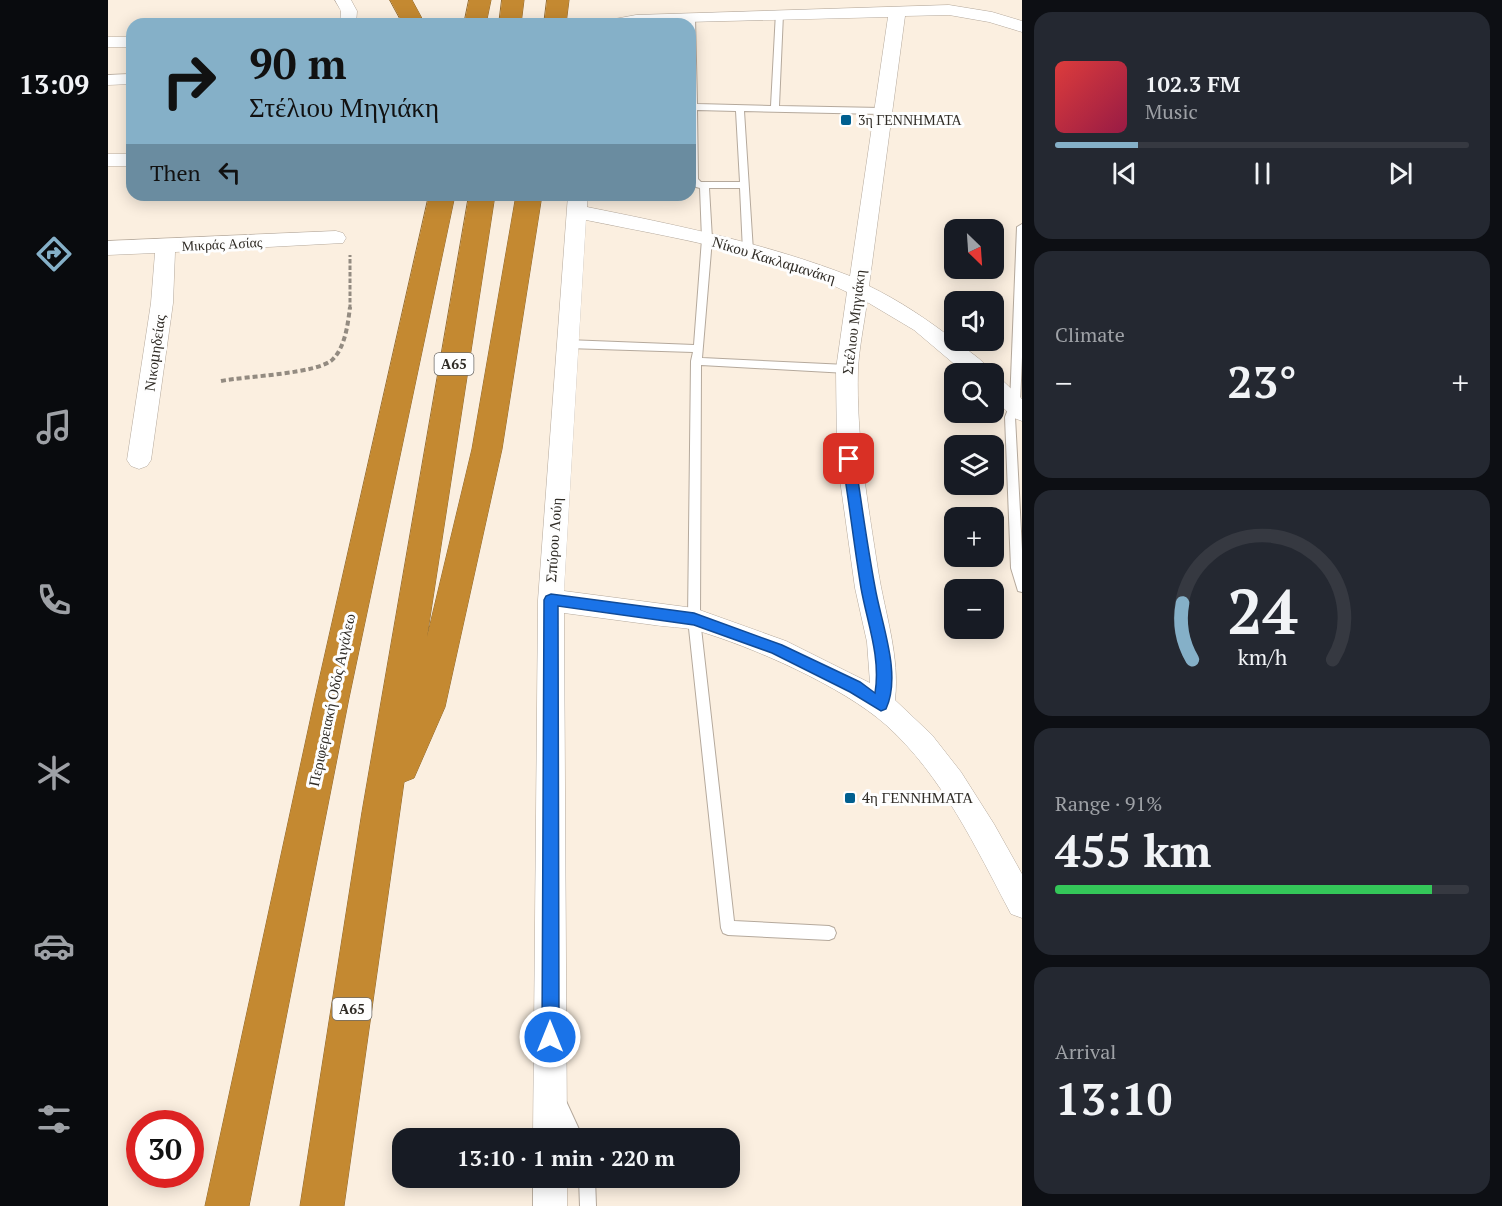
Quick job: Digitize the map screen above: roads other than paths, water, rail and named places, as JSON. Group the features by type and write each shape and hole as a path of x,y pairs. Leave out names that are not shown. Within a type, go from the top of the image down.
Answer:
{"highway":[{"path":"401,0 411,18"},
{"path":"476,18 480,0"},
{"path":"511,18 513,0"},
{"path":"556,18 558,0"},
{"path":"422,201 419,217 426,273"},
{"name":"Περιφερειακή Οδός Αιγάλεω","path":"227,1206 334,688 441,201"},
{"name":"Α65","path":"322,1206 381,812 481,201"},
{"path":"381,812 430,695 487,449 528,201"}],"street":[{"path":"343,0 349,12 348,18"},
{"path":"638,18 657,0"},
{"path":"673,18 949,10 970,13 1022,27"},
{"name":"Στέλιου Μηγιάκη","path":"881,705 884,680 880,642 868,588 849,459 846,369 897,11"},
{"path":"108,42 126,42"},
{"path":"108,80 126,79"},
{"path":"108,160 126,160"},
{"name":"Νίκου Κακλαμανάκη","path":"577,203 794,263 858,288 929,330 968,363"},
{"name":"Σπύρου Λούη","path":"550,1128 551,600 577,203"},
{"name":"Μικράς Ασίας","path":"108,248 336,238"},
{"name":"Νικομηδείας","path":"139,460 162,303 165,246"},
{"path":"1004,395 1018,408"},
{"path":"551,600 694,619 777,649 855,687 881,705 922,744 951,781 984,834 1022,903"},
{"path":"550,1188 550,1206"}],"lane":[{"path":"775,109 779,15"},
{"path":"696,102 740,108 881,111"},
{"path":"740,108 742,185 748,251"},
{"path":"696,183 704,185 742,185"},
{"path":"704,185 707,239 699,349 696,361 694,619 728,928 828,933"},
{"path":"1022,227 1018,408 1010,417 1017,568 1022,587"},
{"path":"567,344 699,349"},
{"path":"696,361 846,369"},
{"path":"550,1083 570,1128"},
{"path":"587,1188 588,1206"}],"place":[{"name":"3η ΓΕΝΝΗΜΑΤΑ","path":"846,120"},
{"name":"4η ΓΕΝΝΗΜΑΤΑ","path":"850,798"}]}
